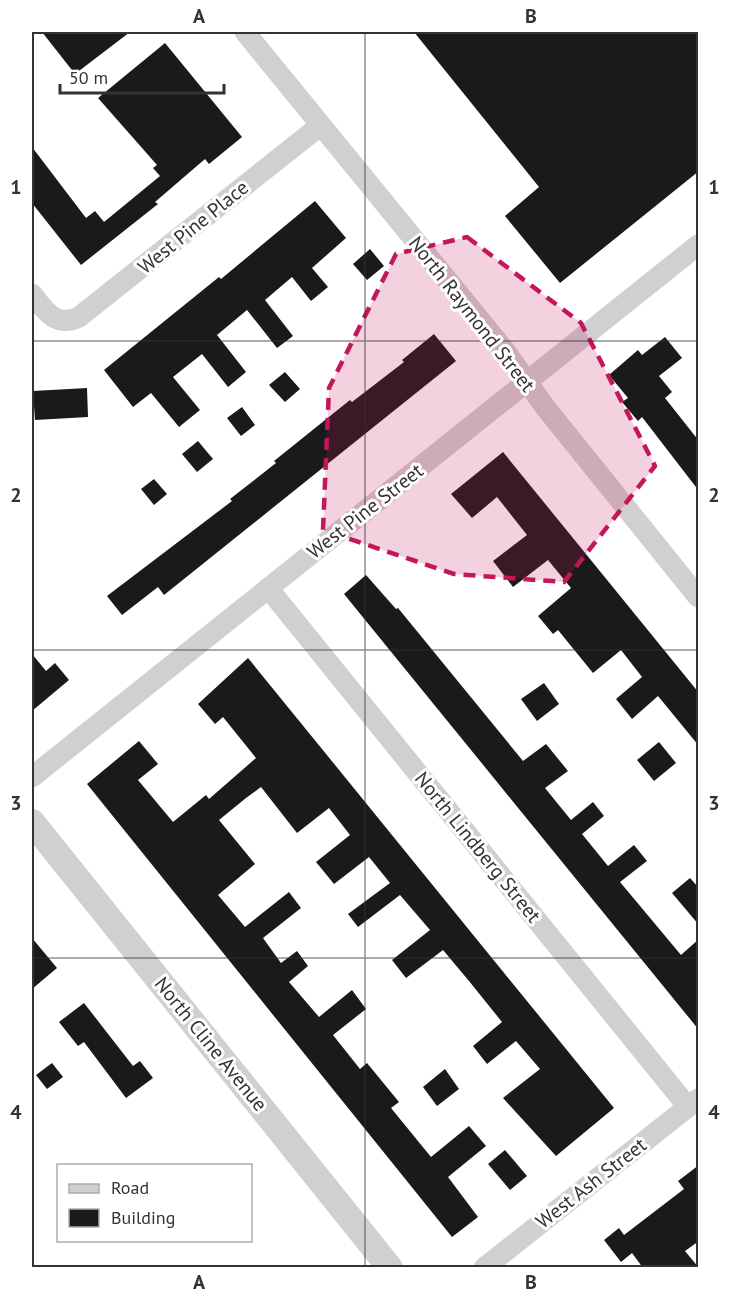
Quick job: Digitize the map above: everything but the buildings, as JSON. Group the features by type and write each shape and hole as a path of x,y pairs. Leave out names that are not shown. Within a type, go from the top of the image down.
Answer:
{"street":[{"name":"North Raymond Street","path":"245,32 699,597"},
{"name":"West Pine Place","path":"32,294 49,314 62,322 69,321 88,311 321,125"},
{"name":"West Pine Street","path":"32,777 699,245"},
{"name":"North Lindberg Street","path":"268,588 693,1102"},
{"name":"North Cline Avenue","path":"32,822 390,1268"},
{"name":"West Ash Street","path":"484,1268 693,1102"}],"highlighted area":[{"path":"467,237 581,323 655,466 564,582 454,574 323,530 329,388 396,254"}]}
